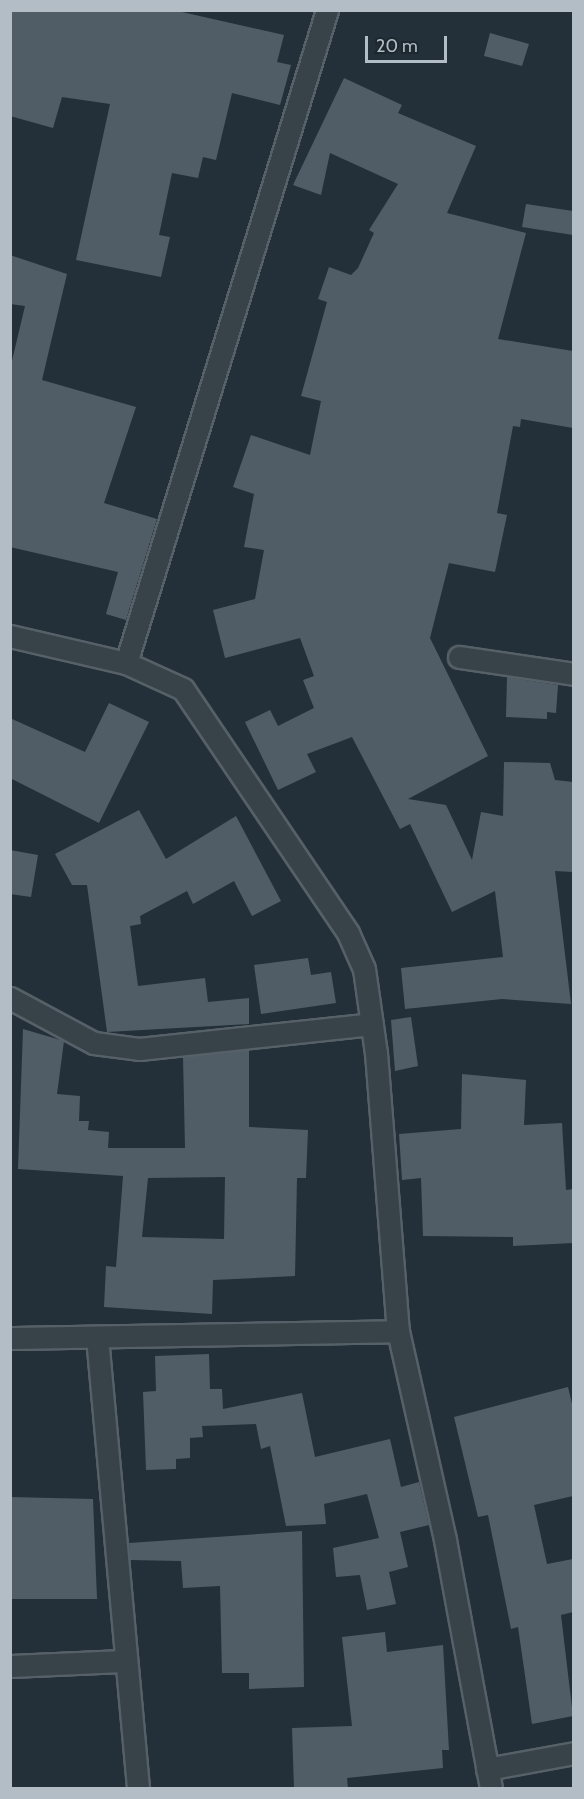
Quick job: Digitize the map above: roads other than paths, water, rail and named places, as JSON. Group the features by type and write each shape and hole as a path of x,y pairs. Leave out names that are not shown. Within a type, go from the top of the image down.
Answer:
{"street":[{"path":"126,663 327,10"},
{"path":"10,636 126,663 183,689 200,710 348,933 364,969 372,1024 398,1331 445,1540 489,1779 573,1753"},
{"path":"459,657 573,674"},
{"path":"10,998 94,1042 139,1049 372,1024"},
{"path":"10,1338 398,1331"},
{"path":"97,1337 123,1661 138,1788"},
{"path":"10,1666 123,1661"}]}
